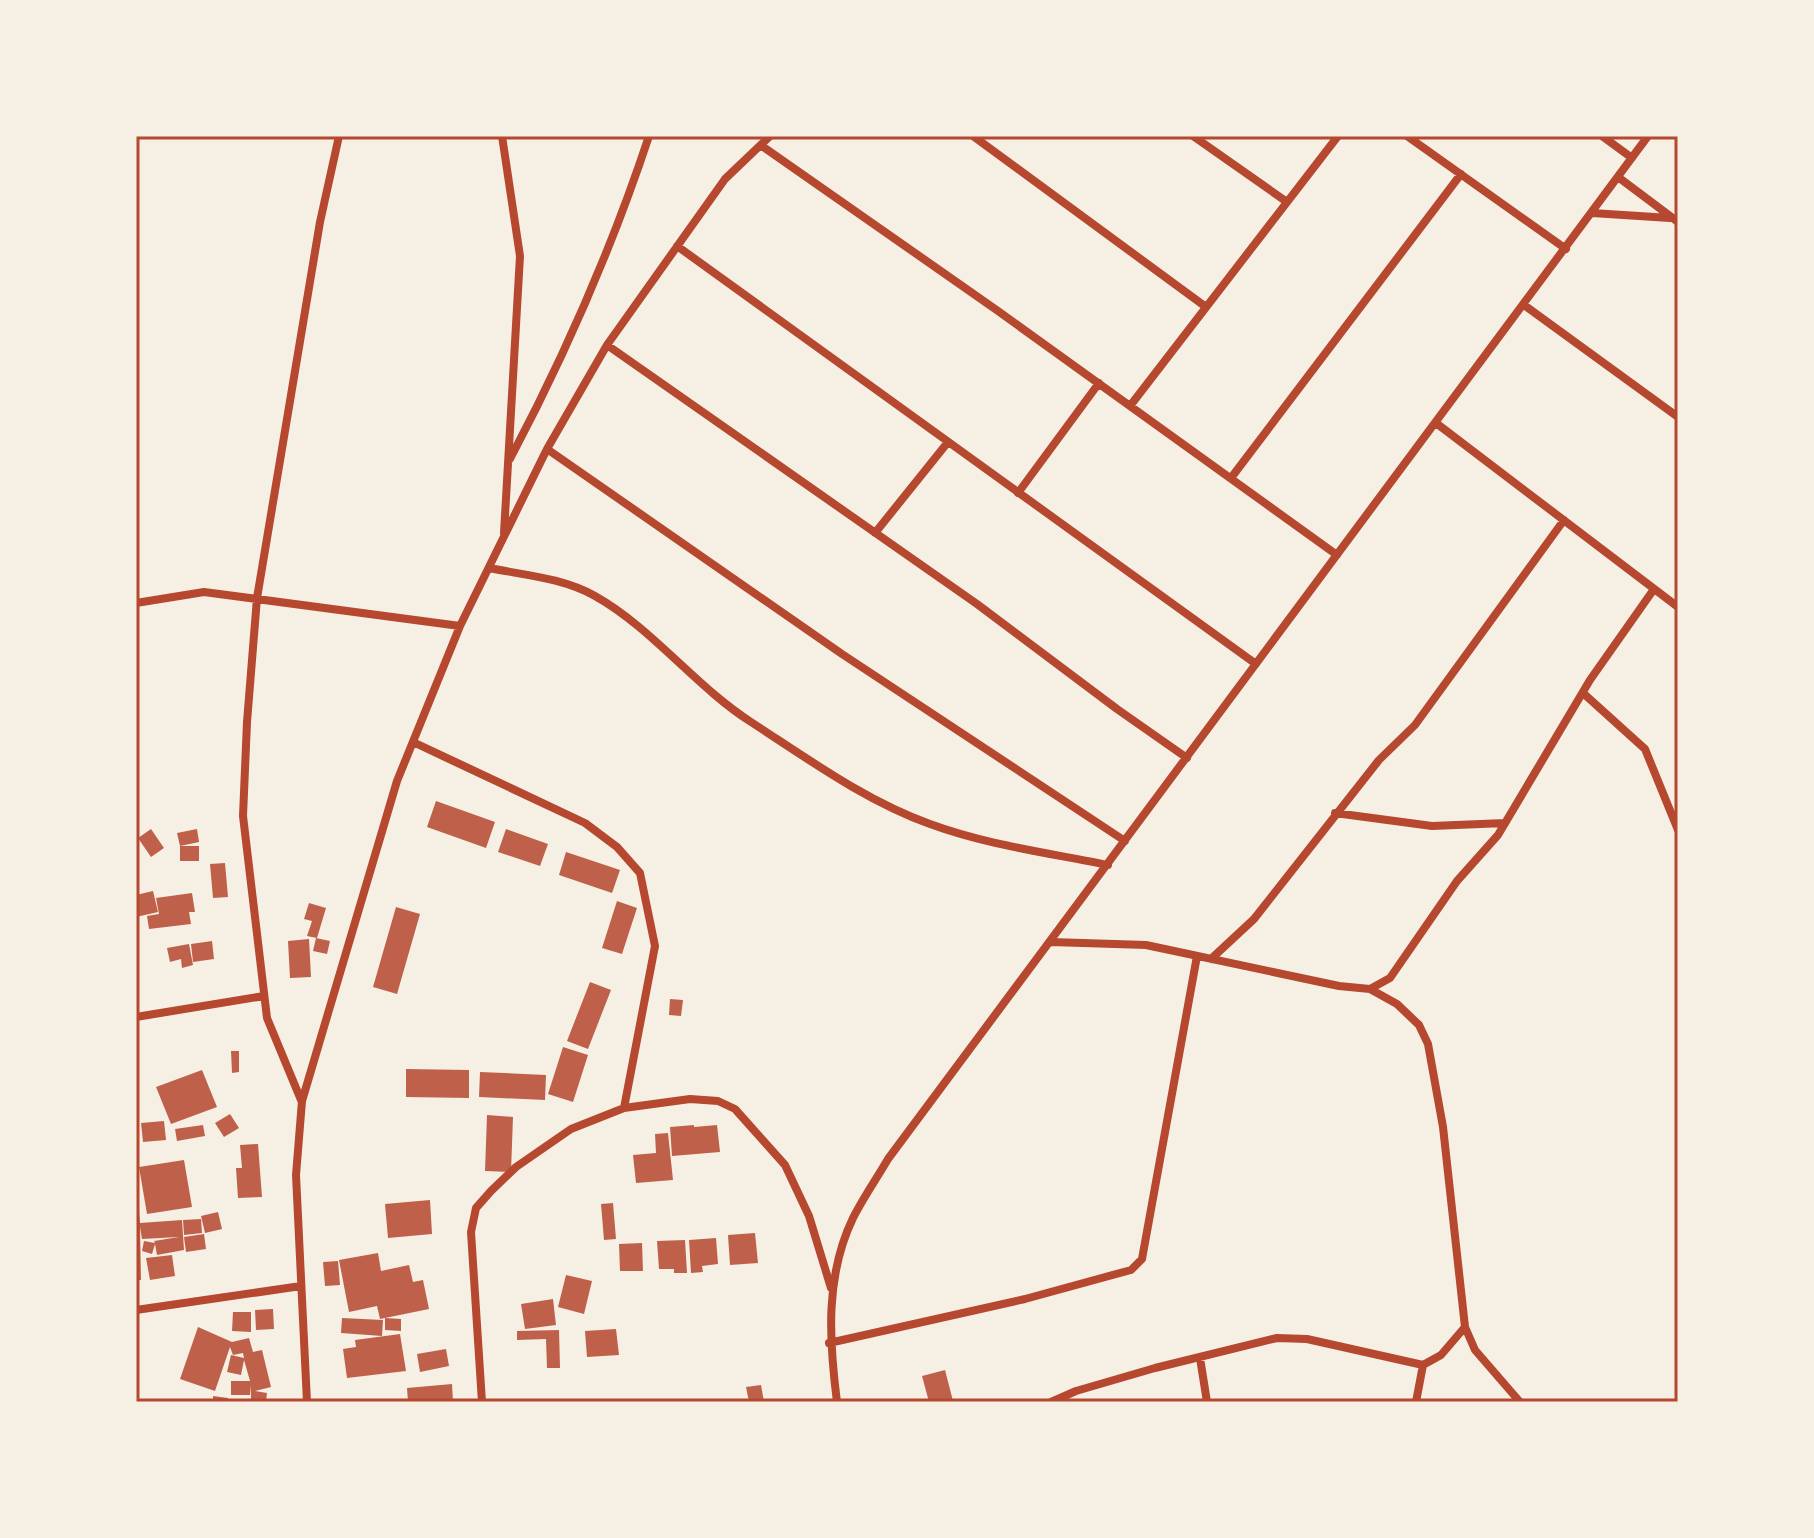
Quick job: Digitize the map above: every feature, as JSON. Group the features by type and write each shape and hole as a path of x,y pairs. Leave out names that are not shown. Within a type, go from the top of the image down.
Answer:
{"street":[{"path":"302,1101 267,1018 243,816 257,598 320,222 339,136"},
{"path":"502,136 520,256 504,537"},
{"path":"508,463 544,394 601,268 649,136"},
{"path":"307,1402 296,1175 302,1101 397,781 460,626 547,449 607,345 725,179 770,136"},
{"path":"973,136 1206,307"},
{"path":"1193,136 1287,202"},
{"path":"1130,406 1338,136"},
{"path":"1407,136 1566,249"},
{"path":"1602,136 1632,158"},
{"path":"837,1402 829,1343 832,1292 839,1257 853,1219 888,1159 1648,136"},
{"path":"762,146 1337,555"},
{"path":"1231,478 1461,174"},
{"path":"1618,177 1674,220"},
{"path":"1592,213 1674,220"},
{"path":"677,246 1256,664"},
{"path":"1524,305 1676,411"},
{"path":"607,345 977,604 1187,758"},
{"path":"1018,493 1099,383"},
{"path":"1436,423 1678,607"},
{"path":"875,533 948,442"},
{"path":"547,449 842,654 1125,841"},
{"path":"1211,959 1254,919 1335,813 1379,760 1415,725 1564,520"},
{"path":"489,568 564,583 594,595 626,617 747,720 877,801 971,838 1108,865"},
{"path":"1370,989 1390,978 1457,881 1498,835 1583,693 1654,589"},
{"path":"136,603 204,592 460,626"},
{"path":"1583,693 1645,749 1678,830"},
{"path":"413,742 585,823 617,847 640,873 655,946 624,1108"},
{"path":"1335,813 1432,826 1505,823"},
{"path":"1051,942 1146,945 1339,986 1370,989 1397,1004 1419,1025 1428,1044 1443,1127 1465,1327 1475,1350 1520,1402"},
{"path":"829,1343 1025,1299 1131,1270 1142,1259 1197,956"},
{"path":"136,1017 264,996"},
{"path":"482,1402 471,1232 476,1208 516,1167 571,1129 624,1108 690,1099 718,1101 735,1109 785,1165 809,1216 832,1292"},
{"path":"136,1310 301,1286"},
{"path":"1416,1402 1423,1365 1447,1349 1465,1327"},
{"path":"1051,1402 1076,1391 1277,1338 1307,1339 1423,1365"},
{"path":"1200,1358 1207,1402"}],"building":[{"path":"436,801 495,822 486,848 427,827"},
{"path":"151,829 164,848 151,857 138,838"},
{"path":"197,829 199,842 180,846 177,833"},
{"path":"506,829 548,844 540,866 498,852"},
{"path":"180,846 199,846 199,861 180,861"},
{"path":"566,852 620,870 612,893 559,875"},
{"path":"225,863 228,897 213,898 210,864"},
{"path":"153,891 158,912 136,917 136,895"},
{"path":"192,893 195,912 189,912 191,924 149,929 147,916 159,914 156,898"},
{"path":"617,901 637,908 622,954 602,948"},
{"path":"309,903 326,908 317,938 307,936 312,921 304,919"},
{"path":"396,907 420,914 397,994 373,987"},
{"path":"316,938 330,941 327,954 313,951"},
{"path":"309,939 311,977 290,978 288,941"},
{"path":"212,941 214,959 193,962 191,944"},
{"path":"189,944 193,965 182,968 181,959 170,962 167,948"},
{"path":"590,982 611,990 588,1049 567,1041"},
{"path":"670,999 683,1000 681,1016 669,1015"},
{"path":"563,1047 588,1055 573,1102 548,1094"},
{"path":"231,1051 239,1051 239,1072 232,1073"},
{"path":"406,1069 469,1070 469,1098 406,1097"},
{"path":"202,1070 217,1107 171,1124 156,1087"},
{"path":"480,1072 546,1075 545,1100 479,1097"},
{"path":"230,1114 239,1128 224,1137 215,1123"},
{"path":"487,1115 513,1117 511,1172 485,1171"},
{"path":"164,1121 166,1140 143,1142 141,1123"},
{"path":"203,1125 205,1136 177,1141 175,1129"},
{"path":"717,1125 720,1152 672,1156 670,1127"},
{"path":"668,1133 673,1180 636,1183 633,1155 656,1153 655,1134"},
{"path":"258,1144 262,1197 238,1198 236,1168 242,1168 240,1145"},
{"path":"184,1160 192,1207 147,1214 139,1167"},
{"path":"430,1200 432,1234 388,1238 385,1204"},
{"path":"613,1203 616,1239 604,1240 601,1204"},
{"path":"136,1212 139,1212 140,1223 182,1220 184,1250 157,1255 155,1244 152,1254 142,1251 144,1241 155,1243 179,1237 142,1239 140,1227 141,1280 136,1280"},
{"path":"218,1212 222,1229 205,1233 201,1216"},
{"path":"201,1219 202,1233 184,1235 183,1220"},
{"path":"755,1233 758,1263 730,1265 728,1235"},
{"path":"204,1234 206,1249 186,1252 184,1237"},
{"path":"716,1238 718,1264 702,1266 703,1272 691,1273 689,1240"},
{"path":"685,1240 687,1273 659,1269 657,1241"},
{"path":"642,1243 643,1271 620,1271 619,1244"},
{"path":"378,1253 381,1271 409,1265 413,1282 423,1280 429,1309 380,1319 377,1306 349,1312 339,1260"},
{"path":"172,1255 175,1276 150,1280 146,1258"},
{"path":"338,1261 340,1285 325,1286 323,1262"},
{"path":"566,1275 592,1281 584,1314 558,1307"},
{"path":"553,1299 556,1325 525,1329 521,1304"},
{"path":"273,1309 274,1329 256,1330 255,1310"},
{"path":"233,1312 251,1312 251,1332 232,1331"},
{"path":"342,1318 383,1320 382,1336 341,1333"},
{"path":"385,1318 401,1319 401,1331 385,1330"},
{"path":"198,1327 232,1342 249,1338 253,1352 262,1350 271,1387 255,1391 267,1393 266,1402 251,1402 251,1385 250,1395 231,1395 231,1381 250,1381 244,1360 241,1375 227,1372 231,1355 244,1358 243,1353 233,1355 230,1347 215,1391 180,1379"},
{"path":"616,1329 619,1355 587,1357 585,1331"},
{"path":"559,1330 560,1368 547,1368 546,1339 517,1340 517,1331"},
{"path":"400,1334 406,1371 347,1378 343,1349 356,1347 355,1340"},
{"path":"446,1349 449,1366 420,1372 417,1354"},
{"path":"945,1370 953,1401 929,1402 922,1376"},
{"path":"452,1384 453,1402 408,1402 407,1388"},
{"path":"761,1385 764,1402 749,1402 746,1387"},
{"path":"213,1396 228,1398 228,1402 213,1402"}]}
